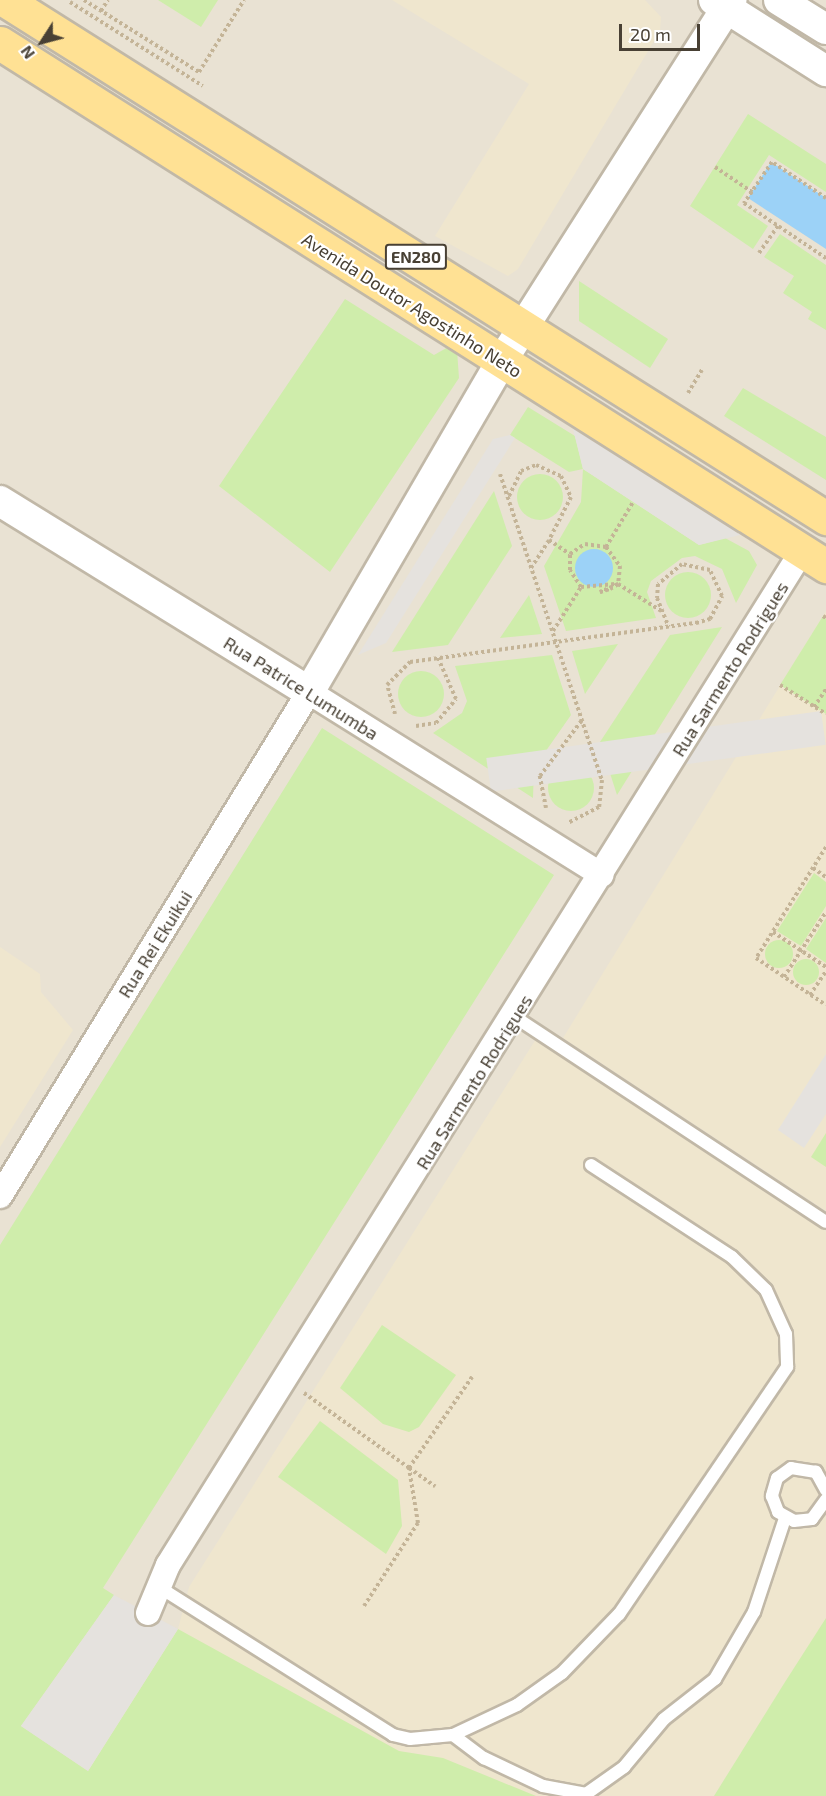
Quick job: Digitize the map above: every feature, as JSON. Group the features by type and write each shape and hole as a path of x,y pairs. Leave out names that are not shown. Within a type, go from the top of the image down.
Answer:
{"main road":[{"name":"EN280","path":"5,0 525,325 826,518"},
{"name":"Avenida Doutor Agostinho Neto","path":"0,43 814,558"}],"street":[{"path":"779,0 826,29"},
{"path":"309,692 501,362 724,3 826,71"},
{"name":"Rua Patrice Lumumba","path":"0,501 602,875"},
{"name":"Rua Sarmento Rodrigues","path":"148,1613 159,1587 285,1380 515,1017 602,875 814,558"},
{"name":"Rua Rei Ekuikui","path":"0,1196 309,692"}],"lane":[{"path":"515,1017 826,1222"},
{"path":"159,1587 393,1735 410,1739 453,1735 517,1705 562,1673 619,1614 787,1367 786,1334 766,1290 732,1257 591,1165"},
{"path":"453,1735 484,1758 543,1786 585,1794 624,1767 664,1719 715,1679 754,1612 785,1518 772,1496 783,1472 808,1468 826,1490"},
{"path":"785,1518 812,1519 826,1500"}],"path":[{"path":"66,0 203,86"},
{"path":"84,0 199,72 244,0"},
{"path":"101,11 108,0"},
{"path":"826,198 772,162 744,203 826,258"},
{"path":"715,167 752,192"},
{"path":"759,253 778,226"},
{"path":"688,393 702,370"},
{"path":"508,498 520,471 536,465 561,476 571,497 549,540 531,567"},
{"path":"500,474 582,720 603,796 590,815 569,822"},
{"path":"606,547 633,502"},
{"path":"549,540 570,554"},
{"path":"570,554 585,544 606,547 620,566 618,584"},
{"path":"570,554 570,570 581,587"},
{"path":"400,721 388,703 387,685 411,662 669,627 710,619 719,608 719,584 710,570 696,564 668,570 658,584 663,613 669,627"},
{"path":"581,587 618,584 663,613"},
{"path":"552,632 581,587"},
{"path":"409,724 436,723 456,699 438,658"},
{"path":"780,685 826,714"},
{"path":"814,707 826,689"},
{"path":"550,812 540,793 540,776 582,720"},
{"path":"826,847 756,958 826,1005"},
{"path":"813,868 826,877"},
{"path":"784,977 826,912"},
{"path":"773,932 826,969 810,995"},
{"path":"364,1606 418,1523 409,1468 472,1377"},
{"path":"285,1380 435,1486"}],"shaded area":[{"path":"0,0 826,0 826,1796 0,1796"},
{"path":"392,0 645,0 661,17 660,31 518,269 508,276 435,236 529,84"},
{"path":"572,425 744,534 699,545 583,469"},
{"path":"510,435 515,438 386,643 358,655 493,439"},
{"path":"826,611 826,1211 563,1038"},
{"path":"821,711 826,745 491,792 486,758"},
{"path":"0,947 40,974 41,992 73,1030 0,1147"},
{"path":"536,1039 826,1231 826,1619 714,1796 0,1796 0,1789 88,1771 178,1629 189,1587"},
{"path":"826,1054 826,1114 804,1148 778,1130"},
{"path":"114,1595 178,1629 88,1771 21,1726"}],"green space":[{"path":"158,0 218,0 201,27"},
{"path":"748,114 826,164 826,192 769,155 737,205 768,226 753,249 690,206"},
{"path":"780,234 826,265 826,330 808,319 812,312 783,293 794,276 764,257"},
{"path":"579,281 668,339 650,368 579,321"},
{"path":"345,299 434,355 450,346 457,350 459,378 330,572 219,486"},
{"path":"743,388 826,437 826,480 724,416"},
{"path":"528,407 575,436 583,469 569,472 510,435"},
{"path":"583,469 699,545 725,538 749,551 757,565 736,603 722,569 695,556 682,558 651,581 647,592 656,618 566,631 544,566 581,502"},
{"path":"540,474 556,481 563,497 556,513 540,520 524,513 517,497 524,481"},
{"path":"494,491 512,546 448,645 392,652"},
{"path":"688,572 704,579 711,595 704,611 688,618 672,611 665,595 672,579"},
{"path":"529,595 542,634 500,638"},
{"path":"823,616 826,618 826,714 780,685"},
{"path":"722,627 617,795 600,742 670,635"},
{"path":"618,644 585,694 572,651"},
{"path":"552,655 571,715 534,768 533,798 433,733 462,713 467,701 455,666"},
{"path":"421,671 437,678 444,694 437,710 421,717 405,710 398,694 405,678"},
{"path":"322,728 554,875 103,1588 114,1595 21,1726 88,1771 178,1629 399,1751 443,1758 536,1796 0,1796 0,1245"},
{"path":"571,765 587,772 594,788 587,804 571,811 555,804 548,788 555,772"},
{"path":"814,873 826,882 826,906 801,946 777,931"},
{"path":"826,918 826,963 806,949"},
{"path":"779,940 789,944 793,954 789,964 779,968 769,964 765,954 769,944"},
{"path":"806,959 815,963 819,972 815,981 806,985 797,981 793,972 797,963"},
{"path":"826,1133 826,1167 811,1157"},
{"path":"382,1325 456,1375 419,1427 409,1432 383,1424 340,1388"},
{"path":"320,1421 398,1480 402,1526 386,1554 278,1477"},
{"path":"826,1618 826,1796 714,1796 785,1682"}],"water":[{"path":"771,162 826,198 826,249 748,198"},
{"path":"594,549 608,554 613,568 608,582 594,587 580,582 575,568 580,554"}]}
